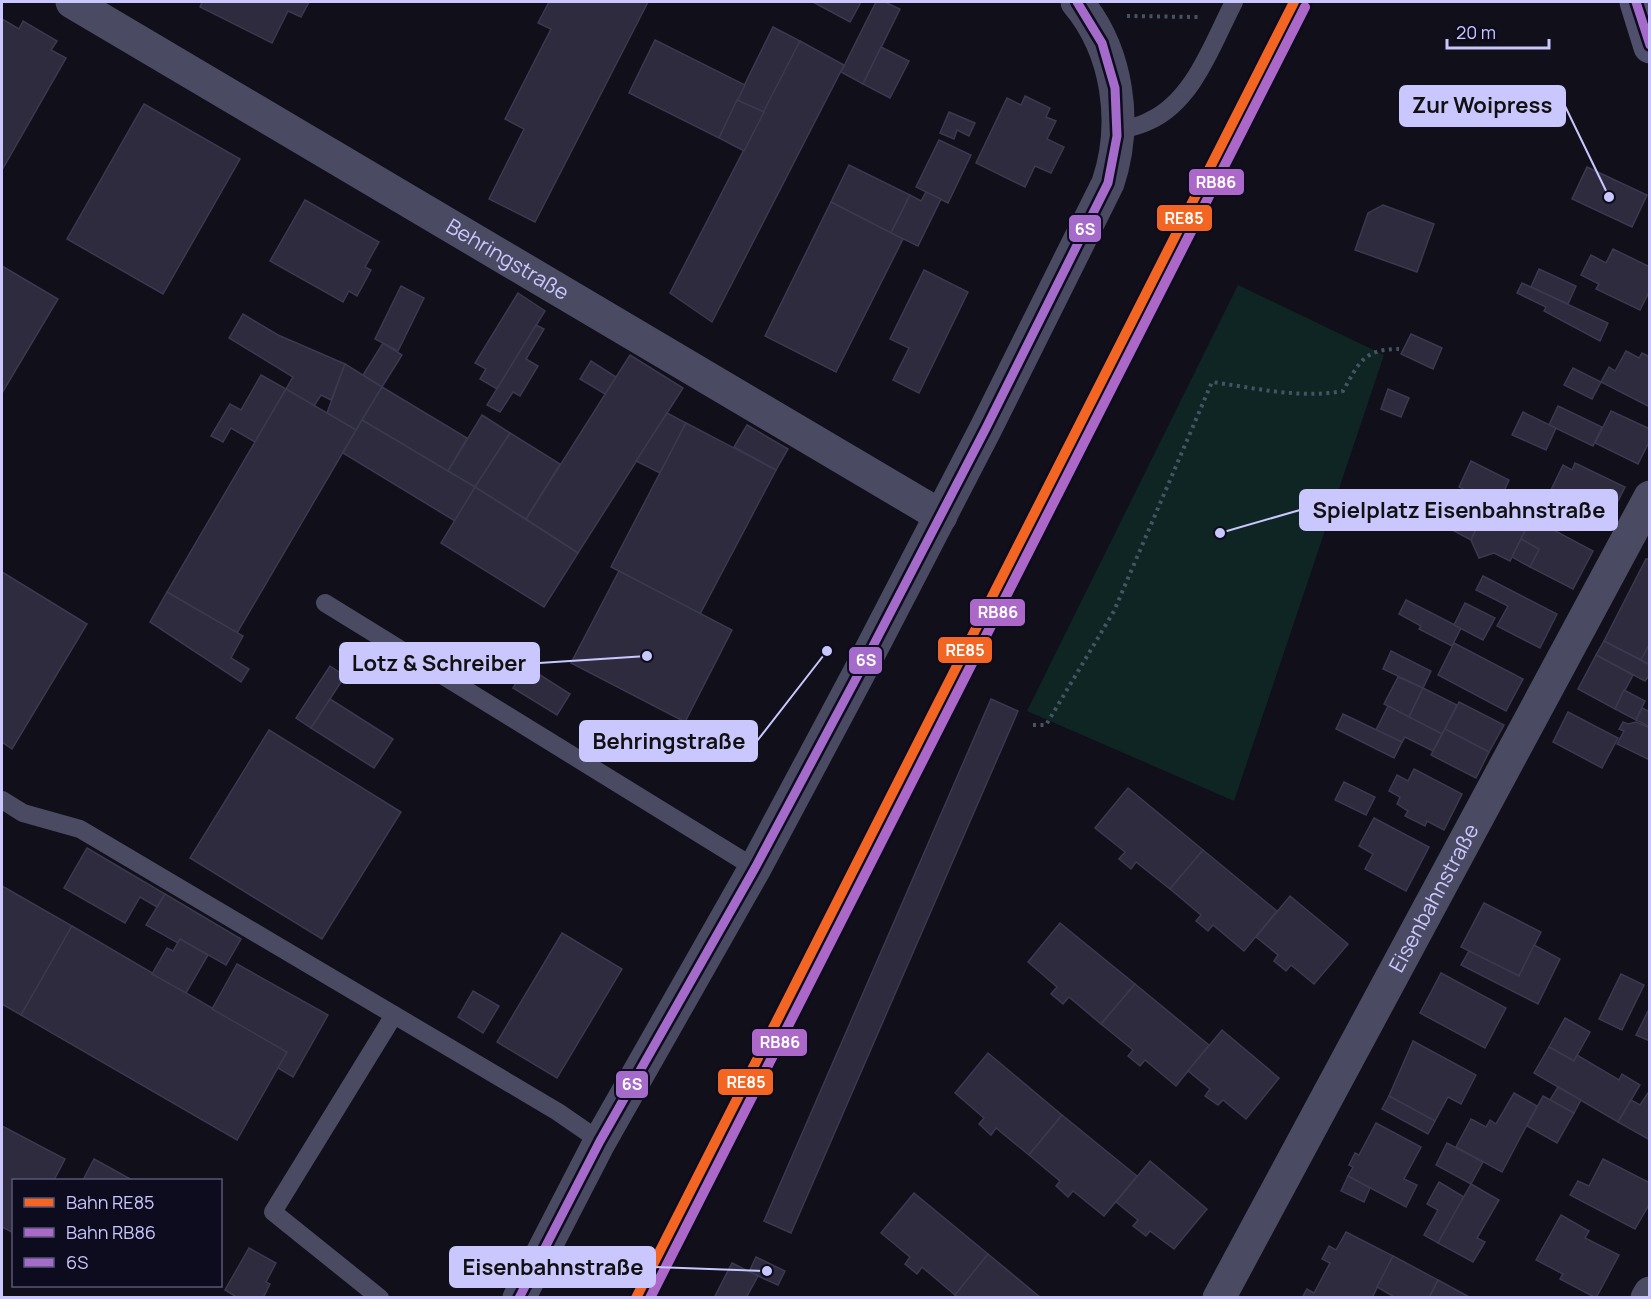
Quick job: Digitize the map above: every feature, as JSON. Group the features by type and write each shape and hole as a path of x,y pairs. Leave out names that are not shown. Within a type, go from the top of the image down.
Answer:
{"main road":[{"path":"1636,2 1650,47"}],"street":[{"name":"Behringstraße","path":"72,2 942,516"},
{"path":"519,1298 600,1141 755,868 942,516 1101,198 1114,164 1118,131 1113,75 1101,39 1082,7"},
{"name":"Eisenbahnstraße","path":"1219,1298 1650,497"},
{"path":"1647,1298 1650,1293"}],"lane":[{"path":"1118,131 1151,121 1174,104 1202,65 1232,5"},
{"path":"325,603 755,868"},
{"path":"2,800 23,813 80,829 558,1112 600,1141"},
{"path":"380,1298 273,1212 394,1015"}],"path":[{"path":"1082,7 1171,18 1198,17 1232,5"},
{"path":"1033,725 1046,725 1114,610 1212,382 1275,391 1327,394 1343,391 1360,360 1380,349 1399,349"}],"green space":[{"path":"1238,285 1384,355 1234,801 1027,711"}],"building":[{"path":"202,2 309,2 301,17 288,11 272,43 200,7"},
{"path":"549,2 648,2 535,222 489,199 524,129 505,119 551,29 538,23"},
{"path":"813,2 861,2 850,22"},
{"path":"876,2 885,2 900,9 863,84 841,72"},
{"path":"2,19 19,29 23,21 57,41 51,50 66,58 2,170"},
{"path":"773,27 800,41 764,112 737,100"},
{"path":"655,40 745,85 719,138 629,93"},
{"path":"800,41 844,65 712,322 670,293"},
{"path":"881,47 909,61 890,98 863,84"},
{"path":"1025,96 1050,108 1046,117 1056,121 1047,139 1064,147 1051,173 1035,166 1025,187 976,163 1007,98 1021,105"},
{"path":"737,100 764,112 744,151 719,138"},
{"path":"144,104 240,159 163,294 67,239"},
{"path":"949,112 975,123 969,136 957,130 954,139 940,133"},
{"path":"939,140 971,155 948,203 916,187"},
{"path":"849,165 910,195 891,233 831,202"},
{"path":"1587,167 1647,195 1632,227 1572,199"},
{"path":"926,192 941,199 918,246 891,233 910,195 921,201"},
{"path":"305,200 379,242 365,267 371,270 357,296 349,291 343,302 270,261"},
{"path":"831,202 903,239 836,372 765,336"},
{"path":"1383,205 1434,224 1417,272 1355,250 1368,213"},
{"path":"1613,249 1650,267 1650,290 1640,310 1596,289 1599,284 1581,275 1591,255 1606,263"},
{"path":"2,266 58,299 2,393"},
{"path":"1539,269 1576,286 1568,304 1531,287"},
{"path":"924,270 968,292 919,393 893,380 909,348 890,339"},
{"path":"1522,283 1608,323 1600,341 1544,311 1546,307 1517,293"},
{"path":"401,286 424,298 398,351 375,339"},
{"path":"518,293 545,311 497,389 480,379 486,369 475,363"},
{"path":"243,314 278,335 345,364 331,400 321,395 314,406 286,389 293,377 229,338"},
{"path":"536,325 544,329 526,359 538,366 520,396 513,392 500,412 487,405"},
{"path":"1411,334 1442,348 1433,369 1401,354"},
{"path":"383,343 402,355 382,387 363,375"},
{"path":"1626,351 1639,358 1642,353 1650,357 1650,407 1601,382 1609,367 1615,371"},
{"path":"630,355 683,388 578,553 526,519"},
{"path":"591,361 616,377 605,394 580,379"},
{"path":"345,364 382,387 356,430 327,413"},
{"path":"1573,368 1601,382 1592,399 1564,385"},
{"path":"261,375 286,389 255,442 231,428 223,442 211,436 230,404 241,410"},
{"path":"382,387 467,438 448,471 362,420"},
{"path":"286,389 356,430 237,633 167,592"},
{"path":"1388,389 1409,398 1401,417 1381,409"},
{"path":"1558,406 1602,427 1593,446 1549,425"},
{"path":"1611,411 1650,429 1650,440 1638,464 1595,443"},
{"path":"1523,412 1556,428 1546,450 1512,435"},
{"path":"667,413 686,423 660,473 636,461"},
{"path":"482,415 510,433 475,487 448,471"},
{"path":"362,420 475,487 455,521 343,453"},
{"path":"686,423 776,470 700,614 611,567"},
{"path":"747,425 788,449 776,470 734,447"},
{"path":"510,433 560,464 526,519 475,487"},
{"path":"1471,461 1509,480 1499,502 1487,496 1482,499 1459,487"},
{"path":"1575,463 1625,487 1604,529 1556,506 1560,497 1550,492 1563,465 1572,470"},
{"path":"475,487 578,553 544,607 441,543"},
{"path":"1462,489 1482,499 1487,496 1491,498 1471,540 1454,531 1467,506 1457,500"},
{"path":"1491,498 1531,518 1510,561 1494,553 1479,558 1471,540"},
{"path":"1531,518 1593,551 1573,589 1530,567 1539,549 1521,539"},
{"path":"1521,539 1539,549 1530,567 1512,557"},
{"path":"1646,559 1650,559 1650,643 1641,660 1604,641"},
{"path":"619,571 732,630 685,722 571,663"},
{"path":"2,572 87,624 12,749 2,742"},
{"path":"1483,576 1557,614 1540,648 1497,626 1508,606 1476,590"},
{"path":"167,592 243,636 231,658 249,669 241,682 150,622"},
{"path":"1406,600 1461,628 1452,646 1419,629 1421,626 1399,614"},
{"path":"1465,603 1495,618 1483,640 1454,625"},
{"path":"1604,641 1650,665 1650,674 1645,681 1596,655"},
{"path":"1454,643 1523,679 1506,711 1438,675"},
{"path":"1650,643 1650,665 1641,660"},
{"path":"1391,651 1431,671 1423,688 1383,669"},
{"path":"1596,655 1633,675 1615,709 1578,689"},
{"path":"330,666 345,676 311,728 296,718"},
{"path":"526,666 570,694 557,715 513,688"},
{"path":"1398,677 1423,688 1409,717 1384,704"},
{"path":"1423,688 1457,705 1442,734 1409,717"},
{"path":"1624,690 1645,701 1636,720 1615,709"},
{"path":"330,699 393,739 374,768 311,728"},
{"path":"991,699 1018,711 791,1233 764,1221"},
{"path":"1459,702 1504,725 1489,752 1445,729"},
{"path":"1388,706 1442,734 1433,751 1405,737 1402,742 1376,730"},
{"path":"1642,708 1650,712 1650,727 1636,720"},
{"path":"1568,712 1618,738 1602,768 1553,742"},
{"path":"1343,714 1402,742 1394,758 1336,729"},
{"path":"1623,722 1628,724 1636,722 1650,728 1650,760 1617,744 1624,731 1619,729"},
{"path":"1445,729 1489,752 1476,778 1431,755"},
{"path":"269,730 401,812 322,939 190,858"},
{"path":"1414,769 1462,794 1444,830 1427,821 1425,826 1405,816 1408,811 1397,804 1400,797 1389,791 1397,775 1408,781"},
{"path":"1344,782 1375,797 1366,815 1335,800"},
{"path":"1128,788 1203,850 1170,889 1136,862 1131,869 1119,859 1125,852 1095,828"},
{"path":"1374,818 1429,847 1406,891 1365,869 1373,854 1359,846"},
{"path":"87,848 165,894 157,907 140,897 125,923 64,888"},
{"path":"1203,850 1277,911 1244,951 1213,925 1208,931 1196,921 1201,915 1170,889"},
{"path":"2,886 72,926 21,1015 2,1004"},
{"path":"165,894 241,939 226,965 180,939 178,943 146,925"},
{"path":"1290,896 1348,944 1314,984 1291,965 1286,971 1274,961 1278,955 1256,937"},
{"path":"1484,903 1541,932 1519,976 1461,947"},
{"path":"1060,923 1135,984 1101,1024 1069,997 1063,1004 1051,994 1057,987 1028,962"},
{"path":"72,926 287,1052 237,1140 21,1015"},
{"path":"562,933 622,969 557,1078 497,1042"},
{"path":"180,939 208,955 186,993 152,974 167,948 173,951"},
{"path":"1534,945 1560,959 1538,1004 1461,965 1469,951 1519,976"},
{"path":"237,964 328,1015 293,1077 278,1068 287,1052 212,1009"},
{"path":"1441,973 1506,1008 1485,1048 1420,1013"},
{"path":"1621,974 1644,985 1622,1030 1599,1019"},
{"path":"1135,984 1209,1045 1176,1086 1145,1060 1140,1066 1128,1056 1133,1050 1101,1024"},
{"path":"473,991 499,1006 483,1033 458,1017"},
{"path":"1648,1011 1650,1012 1650,1041 1636,1035"},
{"path":"1565,1018 1590,1032 1574,1061 1549,1047"},
{"path":"1222,1030 1279,1078 1246,1119 1223,1100 1218,1105 1205,1096 1210,1089 1188,1071"},
{"path":"1413,1041 1476,1075 1461,1104 1448,1097 1435,1121 1389,1096"},
{"path":"1549,1047 1574,1061 1577,1055 1619,1080 1622,1074 1640,1085 1618,1122 1534,1073"},
{"path":"988,1053 1062,1115 1029,1155 996,1128 991,1135 979,1124 984,1118 955,1093"},
{"path":"1558,1087 1581,1100 1574,1113 1550,1100"},
{"path":"1650,1090 1650,1140 1618,1122 1631,1100 1640,1105"},
{"path":"1514,1093 1537,1106 1502,1172 1456,1147 1471,1119 1486,1127 1490,1120 1496,1124"},
{"path":"1389,1096 1435,1121 1428,1134 1382,1109"},
{"path":"1543,1096 1574,1113 1557,1143 1527,1126"},
{"path":"1062,1115 1137,1176 1104,1216 1073,1191 1068,1197 1056,1186 1060,1181 1029,1155"},
{"path":"1376,1123 1421,1147 1404,1179 1417,1185 1406,1207 1348,1176 1353,1167 1349,1165 1355,1153 1359,1155"},
{"path":"2,1126 65,1159 55,1179 12,1179 12,1232 2,1227"},
{"path":"1447,1143 1483,1162 1471,1184 1436,1165"},
{"path":"94,1159 130,1179 84,1179"},
{"path":"1603,1159 1650,1183 1650,1203 1635,1229 1570,1195 1578,1181 1589,1186"},
{"path":"1150,1161 1207,1209 1174,1249 1150,1231 1146,1236 1133,1226 1138,1220 1116,1202"},
{"path":"1348,1176 1370,1188 1364,1202 1341,1191"},
{"path":"1439,1182 1464,1197 1438,1243 1424,1235 1438,1210 1427,1204"},
{"path":"1471,1184 1499,1200 1477,1238 1485,1242 1473,1262 1438,1243"},
{"path":"914,1193 988,1254 955,1295 922,1267 917,1274 905,1264 910,1257 881,1233"},
{"path":"1561,1215 1589,1231 1585,1238 1619,1255 1596,1298 1560,1279 1563,1274 1536,1260"},
{"path":"1346,1232 1393,1256 1372,1298 1302,1298 1307,1289 1314,1293 1330,1263 1322,1259 1329,1246 1336,1250"},
{"path":"249,1248 276,1263 266,1282 270,1284 263,1298 238,1298 225,1290"},
{"path":"988,1254 1041,1298 959,1298 955,1295"},
{"path":"1393,1256 1438,1280 1429,1298 1396,1298 1377,1287"},
{"path":"756,1257 785,1271 778,1285 749,1272"},
{"path":"732,1263 758,1276 746,1298 714,1298"},
{"path":"1438,1280 1471,1298 1429,1298"}],"rail line":[{"name":"RE85","path":"636,1298 1294,2"},
{"name":"RB86","path":"650,1298 1305,7"}],"transit line":[{"name":"6S","path":"519,1298 600,1141 755,868 859,673 986,428 1108,183 1117,136 1115,88 1102,43 1077,2"},
{"name":"6S","path":"1636,2 1650,45"}],"place":[{"name":"Zur Woipress","path":"1609,197"},
{"name":"Spielplatz Eisenbahnstraße","path":"1220,533"},
{"name":"Behringstraße","path":"827,651"},
{"name":"Lotz & Schreiber","path":"647,656"},
{"name":"Eisenbahnstraße","path":"767,1271"}]}
